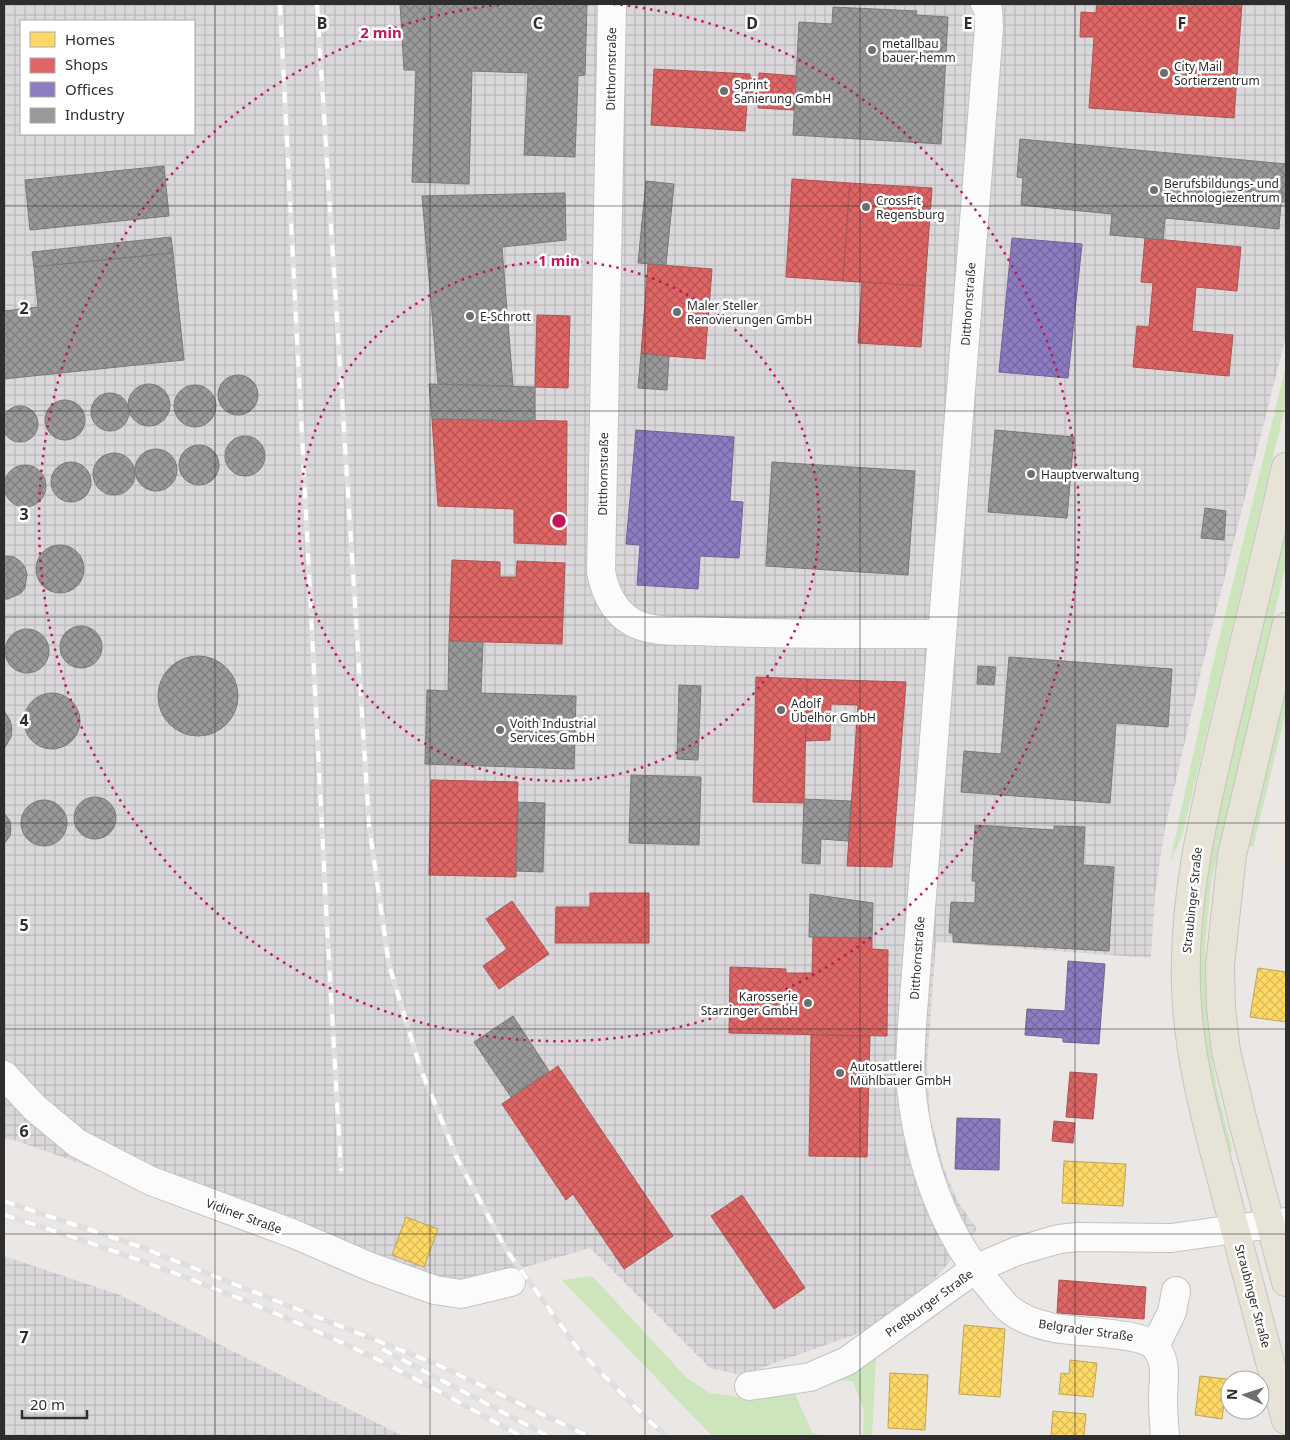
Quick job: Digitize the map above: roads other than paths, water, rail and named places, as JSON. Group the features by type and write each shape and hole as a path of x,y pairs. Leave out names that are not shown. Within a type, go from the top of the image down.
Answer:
{"main road":[{"name":"Straubinger Straße","path":"1286,467 1206,802 1195,864 1186,937 1186,987 1191,1052 1213,1148 1286,1420"},
{"path":"1286,627 1232,855 1220,965 1221,1009 1226,1051 1243,1122 1279,1223 1286,1282"}],"street":[{"name":"Ditthornstraße","path":"612,4 601,562 605,590 615,607 632,622 652,628 739,633 942,634"},
{"name":"Ditthornstraße","path":"975,1269 948,1224 931,1184 918,1134 910,1083 912,1025 989,27 988,10 985,4"},
{"name":"Vidiner Straße","path":"4,1076 35,1108 77,1143 152,1181 294,1234 373,1268 435,1290 461,1294 511,1282"},
{"name":"Preßburger Straße","path":"748,1386 810,1377 847,1362 975,1269 1017,1250 1059,1239 1078,1237 1171,1238 1279,1223"},
{"name":"Belgrader Straße","path":"975,1269 1009,1309 1028,1321 1052,1328 1138,1337 1155,1346"},
{"path":"1165,1436 1163,1398 1165,1374 1162,1358 1155,1346 1172,1312 1176,1291"}],"railway":[{"path":"280,4 341,1171"},
{"path":"317,4 369,825 389,965 421,1070 458,1160 507,1251 579,1350 666,1436"},
{"path":"4,1201 138,1246 436,1364 588,1436"},
{"path":"4,1215 178,1274 263,1308 391,1366 521,1436"},
{"path":"382,1349 548,1436"}],"place":[{"name":"metallbau bauer-hemm","path":"872,50"},
{"name":"City Mail Sortierzentrum","path":"1164,73"},
{"name":"Sprint Sanierung GmbH","path":"724,91"},
{"name":"Berufsbildungs- und Technologiezentrum","path":"1154,190"},
{"name":"CrossFit Regensburg","path":"866,207"},
{"name":"Maler Steller Renovierungen GmbH","path":"677,312"},
{"name":"E-Schrott","path":"470,316"},
{"name":"Hauptverwaltung","path":"1031,474"},
{"name":"Adolf Übelhör GmbH","path":"781,710"},
{"name":"Voith Industrial Services GmbH","path":"500,730"},
{"name":"Karosserie Starzinger GmbH","path":"808,1003"},
{"name":"Autosattlerei Mühlbauer GmbH","path":"840,1073"}]}
